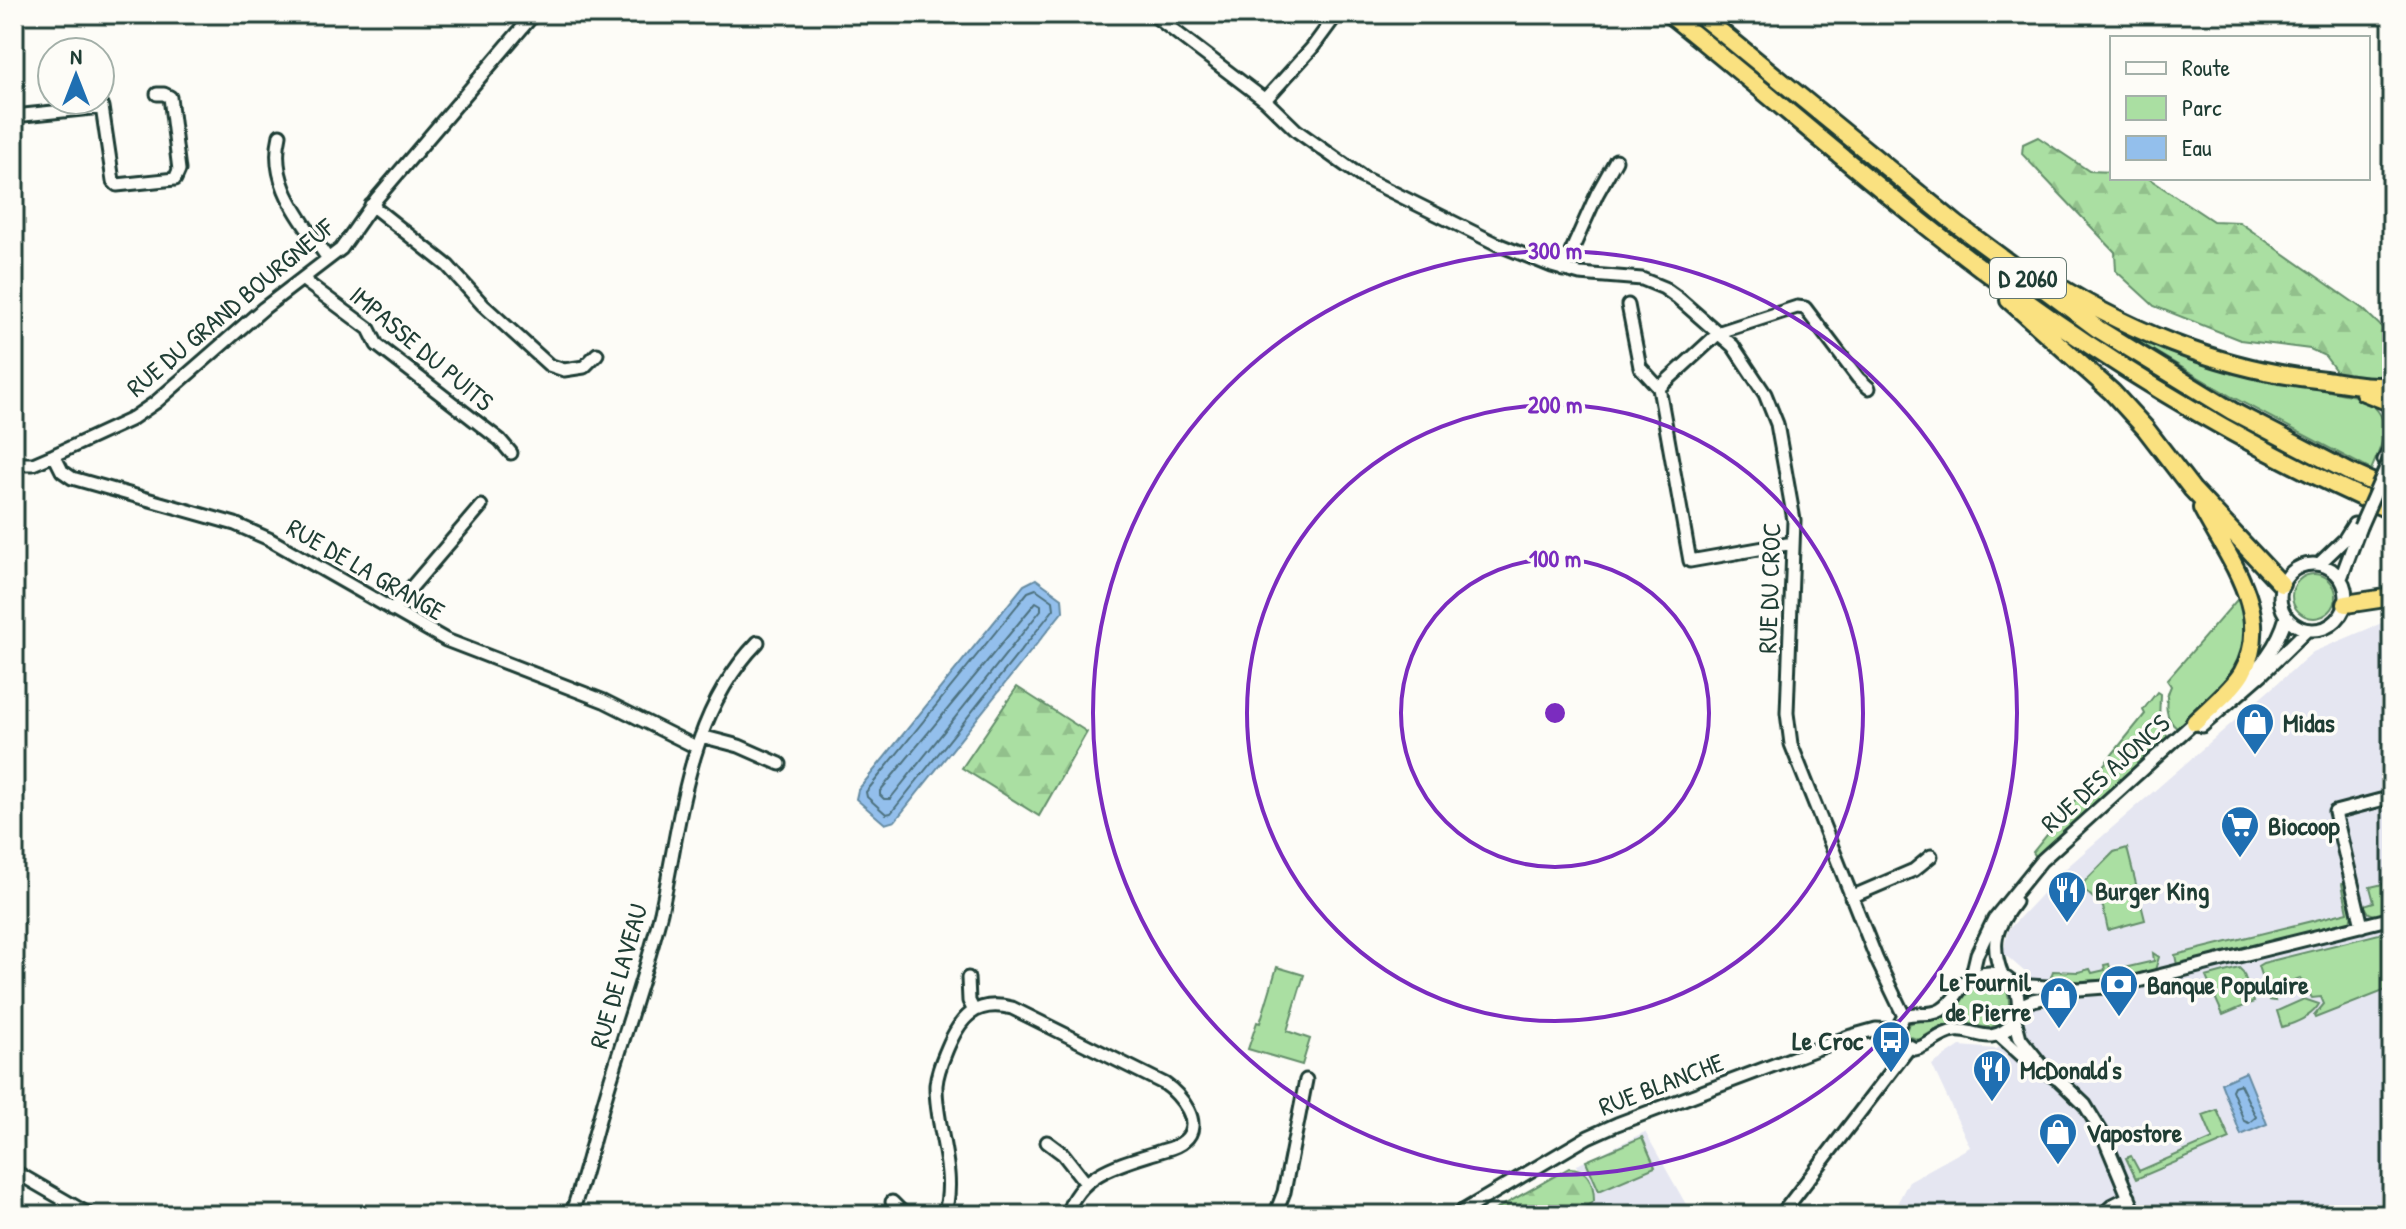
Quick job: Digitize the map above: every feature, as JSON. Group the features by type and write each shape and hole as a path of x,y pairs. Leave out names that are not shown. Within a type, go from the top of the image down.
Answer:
{"highway":[{"name":"D 2060","path":"1669,14 2018,295 2128,370 2342,490 2392,511"},
{"name":"D 2060","path":"1699,14 1897,176 2043,290 2155,366 2232,411 2392,491"},
{"path":"1897,176 2038,274 2116,317 2202,353 2305,380 2376,394 2392,403"},
{"path":"1948,241 1981,278 2112,392 2145,428 2192,489 2281,584"},
{"path":"2305,380 2370,387 2392,385"},
{"path":"2192,489 2245,588 2254,625 2250,653 2241,673 2195,722"},
{"path":"2346,604 2392,597"}],"street":[{"name":"RUE DU GRAND BOURGNEUF","path":"54,455 111,430 156,402 264,308 341,249 371,205 534,14"},
{"name":"RUE DU CROC","path":"1152,14 1265,100 1297,131 1362,177 1497,244 1563,270 1580,274 1628,276 1653,282 1720,332 1752,372 1777,424 1791,496 1793,543 1787,713 1791,744 1851,897 1904,1016"},
{"path":"1265,100 1312,48 1337,14"},
{"path":"14,116 102,107 113,181 117,185 175,179 179,170 170,97 157,94"},
{"path":"280,135 275,155 283,191 328,259"},
{"path":"1563,270 1616,160"},
{"path":"371,205 448,266 483,305 549,365 564,370 584,367 597,354"},
{"name":"IMPASSE DU PUITS","path":"302,279 369,329 377,345 500,440 511,453"},
{"path":"14,296 14,324"},
{"path":"1628,305 1640,367 1659,388 1690,561 1793,543"},
{"path":"1659,388 1720,332 1797,307 1805,308 1869,388"},
{"path":"14,464 33,464 54,455"},
{"name":"RUE DE LA GRANGE","path":"54,455 62,471 72,478 235,524 269,539 463,649 604,701 698,742 739,746 780,764"},
{"path":"2341,578 2357,525 2390,456"},
{"path":"392,610 481,506"},
{"path":"2319,564 2357,525"},
{"path":"2308,563 2319,564 2332,569 2341,578 2347,595 2346,604 2336,622 2327,627 2307,630 2286,617 2281,607 2281,584 2297,567 2308,563"},
{"name":"RUE DES AJONCS","path":"1972,975 1977,954 1994,919 2041,861 2258,668 2281,636 2286,617"},
{"name":"RUE DES AJONCS","path":"2002,975 1995,957 1995,944 2003,919 2028,885 2307,630"},
{"name":"RUE DE LAVEAU","path":"571,1215 642,983 661,912 676,829 698,742 729,677 758,642"},
{"path":"2362,926 2335,812 2392,797"},
{"path":"1851,897 1914,870 1931,856"},
{"path":"2014,985 2019,1006 2015,1019 1998,1034 1980,1035 1958,1030 1938,1037 1922,1048 1909,1048 1900,1041 1896,1030 1904,1016 1937,1012 1948,1004 1972,975 2002,975 2014,985 2079,989 2118,986 2392,918"},
{"path":"968,978 969,1001 974,1011"},
{"path":"2019,1006 2079,989"},
{"path":"944,1215 949,1191 936,1095 937,1077 957,1026 974,1011 992,1005 1012,1008 1165,1084 1183,1100 1191,1125 1184,1141 1118,1165 1085,1182 1071,1200 1067,1215"},
{"path":"2015,1019 2020,1038 2045,1070"},
{"name":"RUE BLANCHE","path":"1456,1215 1588,1137 1617,1124 1851,1036 1876,1029 1896,1030"},
{"path":"1998,1034 2029,1062 2059,1080 2094,1117 2136,1215"},
{"path":"1781,1215 1909,1048"},
{"path":"1275,1215 1284,1192 1306,1080"},
{"path":"1047,1142 1063,1154 1085,1182"},
{"path":"14,1171 90,1215"},
{"path":"2102,1215 2129,1197"},
{"path":"892,1202 905,1215"}],"shaded area":[{"path":"2392,621 2392,1215 1891,1215 1909,1181 1970,1147 1932,1065 1960,1046 1997,1049 2033,1011 2026,973 2003,953 2008,930 2065,869 2313,652"},
{"path":"1645,1132 1692,1215 1583,1215 1577,1165"}],"green space":[{"path":"2038,137 2089,171 2110,172 2110,180 2151,180 2213,221 2239,222 2363,309 2392,337 2392,379 2339,375 2325,356 2310,349 2240,340 2154,306 2116,271 2115,252 2022,154 2023,144"},
{"path":"2095,316 2213,363 2271,380 2361,397 2372,405 2383,421 2383,439 2371,470 2232,397"},
{"path":"2314,574 2330,580 2336,596 2330,612 2314,618 2298,612 2292,596 2298,580"},
{"path":"2242,594 2249,646 2222,691 2178,729 2168,715 2166,704 2171,686 2167,680"},
{"path":"1017,687 1087,732 1039,816 962,768"},
{"path":"2157,692 2160,694 2159,723 2169,738 2036,857 2033,852 2145,714 2143,710"},
{"path":"2127,848 2145,920 2108,930 2103,907 2080,886 2114,852"},
{"path":"2344,882 2353,909 2350,922 2177,965 2175,955 2348,912"},
{"path":"2392,882 2392,912 2377,916 2369,913 2364,905 2374,902 2370,887"},
{"path":"2387,932 2392,935 2392,1002 2386,990 2315,1018 2324,1004 2321,997 2312,998 2300,978 2287,983 2292,993 2287,995 2285,988 2272,993 2275,1001 2269,1000 2258,966 2263,963"},
{"path":"2153,953 2159,957 2155,970 2117,979 2049,983 2053,971 2090,969 2092,973 2105,970 2104,965 2109,964 2111,971 2154,961"},
{"path":"1277,967 1304,975 1287,1031 1310,1039 1302,1065 1248,1049 1257,1022 1260,1023"},
{"path":"2239,968 2254,1002 2223,1015 2206,977"},
{"path":"1982,978 1993,979 2007,991 2009,1007 2001,1022 1991,1027 1964,1023 1949,1025 1919,1040 1908,1036 1906,1031 1909,1024 1947,1015"},
{"path":"2304,999 2319,1004 2308,1016 2282,1027 2277,1011"},
{"path":"2217,1110 2230,1139 2136,1179 2126,1158 2131,1156 2139,1171 2213,1139 2203,1115"},
{"path":"1642,1137 1655,1167 1599,1191 1586,1161"},
{"path":"1569,1168 1585,1174 1593,1188 1594,1201 1585,1207 1586,1215 1486,1215"}],"water":[{"path":"1036,579 1062,598 1063,611 895,821 885,824 856,799 858,790 1024,585"},
{"path":"2246,1072 2267,1124 2241,1135 2221,1083"}],"railway":[{"path":"14,1201 40,1215"}],"place":[{"name":"Midas","path":"2255,756"},
{"name":"Biocoop","path":"2240,859"},
{"name":"Burger King","path":"2067,924"},
{"name":"Banque Populaire","path":"2119,1018"},
{"name":"Le Fournil de Pierre","path":"2059,1030"},
{"name":"Le Croc","path":"1891,1074"},
{"name":"McDonald's","path":"1992,1103"},
{"name":"Vapostore","path":"2058,1166"}]}
